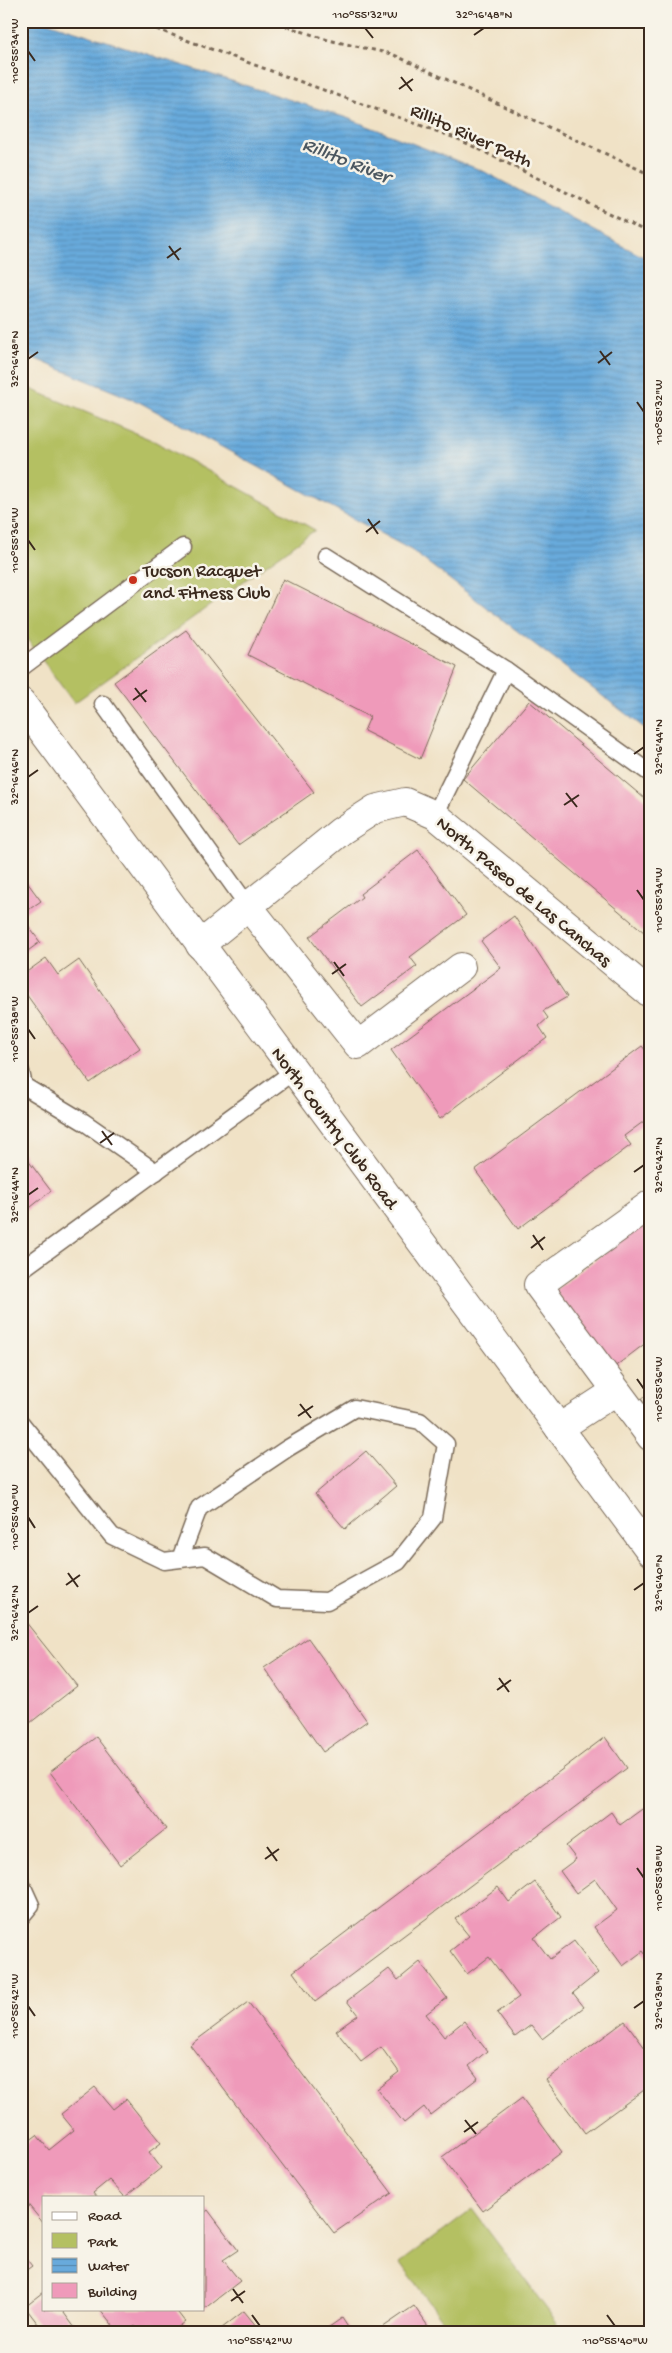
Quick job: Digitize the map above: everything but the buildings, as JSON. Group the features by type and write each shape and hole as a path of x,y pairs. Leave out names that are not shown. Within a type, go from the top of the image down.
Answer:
{"street":[{"name":"North Country Club Road","path":"21,702 651,1552"},
{"name":"North Paseo de Las Canchas","path":"200,945 341,831 375,809 405,802 435,815 651,994"},
{"path":"248,906 358,1044 461,967"},
{"path":"651,1204 538,1285 651,1437"},
{"path":"559,1428 616,1391"}],"lane":[{"path":"21,668 182,547"},
{"path":"326,556 506,670 651,774"},
{"path":"435,815 506,670"},
{"path":"103,704 248,906"},
{"path":"21,1270 294,1071"},
{"path":"22,1082 156,1172"},
{"path":"21,1423 112,1536 164,1561 205,1556 277,1599 327,1601 398,1562 433,1518 446,1444 420,1421 355,1408 288,1448 199,1508 180,1559"},
{"path":"21,1883 31,1905 21,1917"}],"path":[{"name":"Rillito River Path","path":"134,21 458,139 651,234"},
{"path":"271,21 328,40 392,54 651,175"}],"green space":[{"name":"Tucson Racquet and Fitness Club","path":"21,385 154,441 315,530 74,703 21,631"},
{"path":"472,2209 564,2332 452,2332 400,2263"}],"water":[{"name":"Rillito River","path":"21,21 44,21 347,118 483,171 651,261 651,733 411,550 139,402 21,353"}],"place":[{"name":"Tucson Racquet and Fitness Club","path":"133,580"}]}
